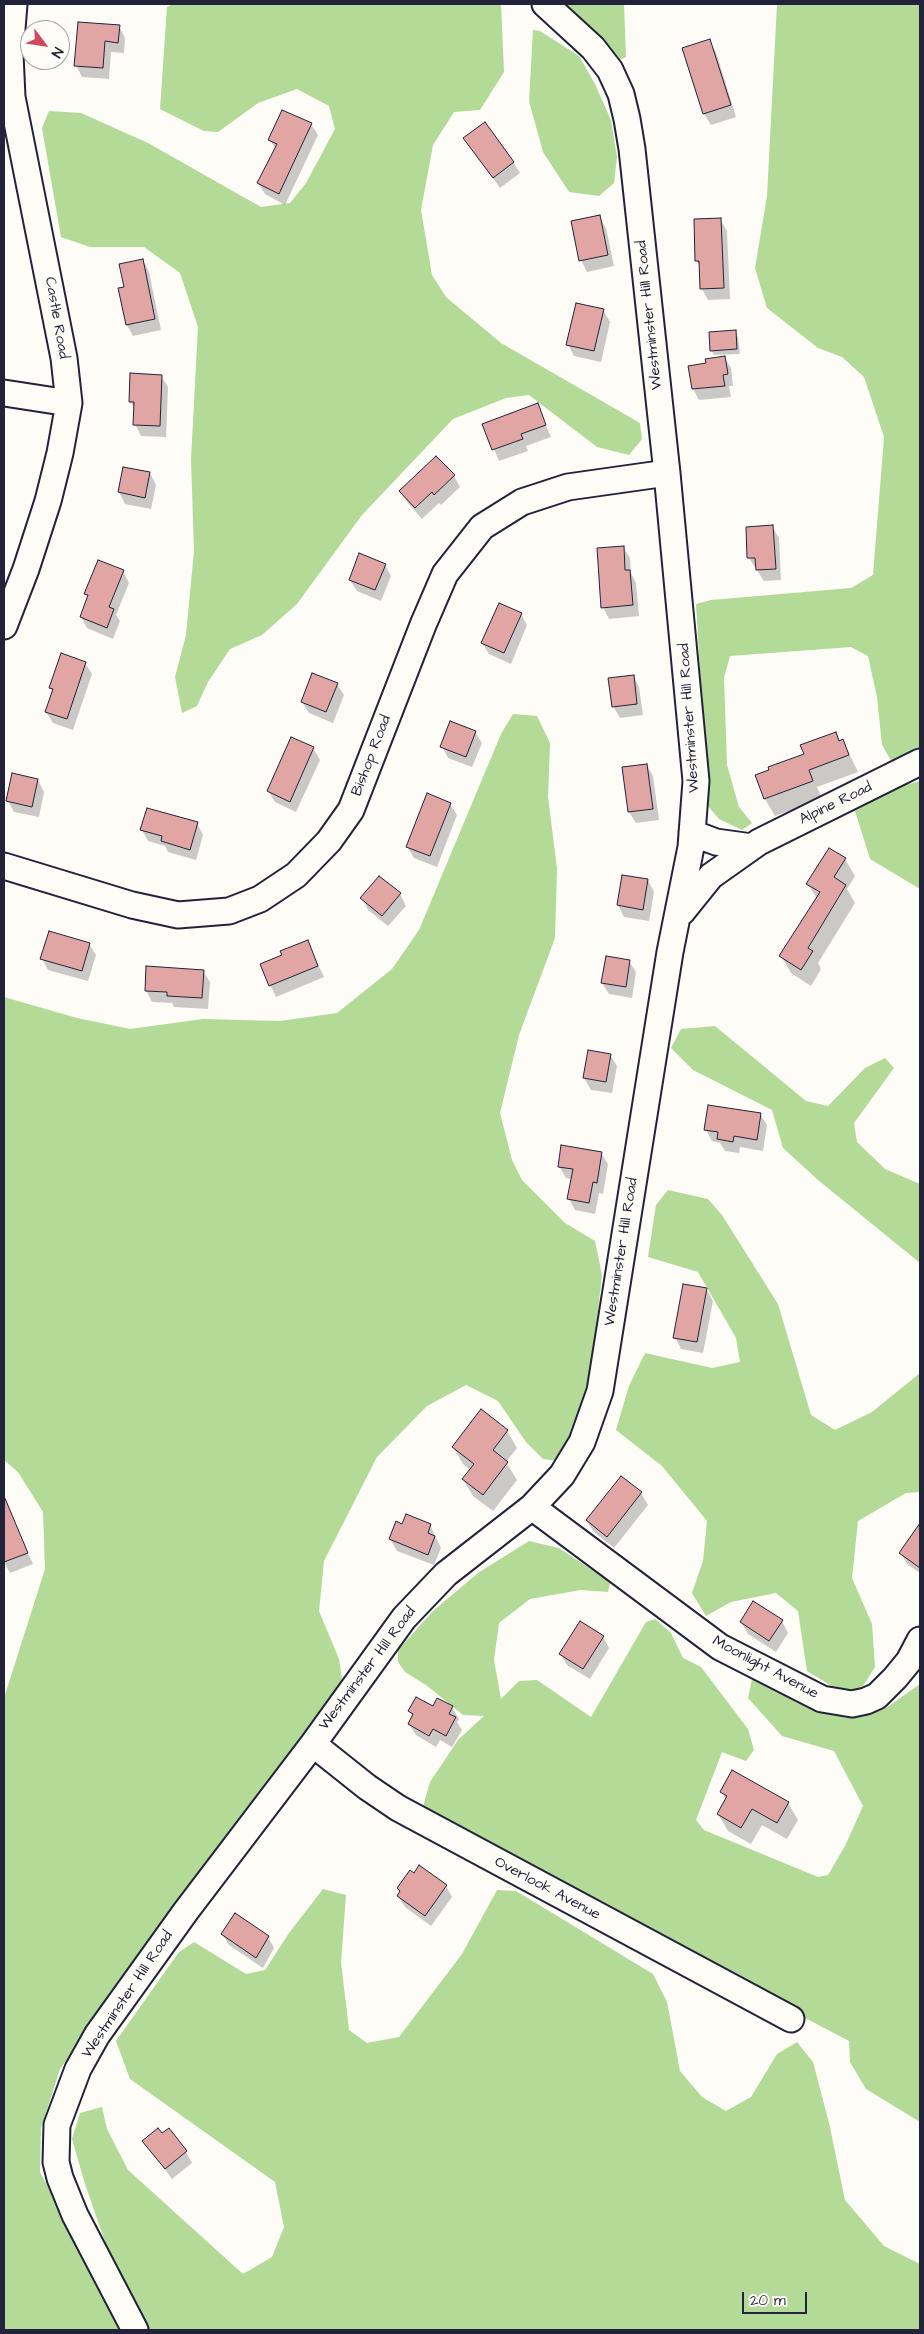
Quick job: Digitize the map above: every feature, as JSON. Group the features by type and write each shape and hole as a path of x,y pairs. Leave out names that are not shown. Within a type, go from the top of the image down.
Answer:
{"street":[{"name":"Castle Road","path":"4,626 26,569 48,501 60,453 69,403 61,339 12,98 10,54 14,4"},
{"name":"Westminster Hill Road","path":"135,2330 67,2196 56,2162 58,2125 78,2069 97,2035 186,1911 313,1744 386,1641 446,1574 532,1507 552,1487 571,1462 582,1442 600,1391 692,833 696,781 667,473 632,149 620,94 610,70 593,48 545,4"},
{"path":"4,393 69,403"},
{"name":"Bishop Road","path":"4,866 132,905 178,915 230,912 260,899 296,875 329,841 351,810 422,625 445,574 482,527 522,502 568,488 667,473"},
{"name":"Alpine Road","path":"677,919 707,880 752,847 920,762"},
{"path":"692,833 716,842 752,847"},
{"name":"Moonlight Avenue","path":"532,1507 720,1647 822,1699 852,1704 877,1696 909,1661 920,1640"},
{"name":"Overlook Avenue","path":"313,1744 367,1787 398,1808 791,2019"}],"green space":[{"path":"173,4 501,4 504,72 480,110 454,112 433,145 421,210 432,275 446,297 501,343 640,423 642,439 629,455 597,447 529,395 506,398 453,419 362,515 297,604 262,635 230,649 208,682 197,706 182,713 175,677 186,635 194,551 191,459 198,327 180,273 144,247 90,247 61,237 42,128 49,111 81,113 148,143 261,207 290,203 306,183 335,129 329,106 297,89 258,103 218,132 204,131 160,109 167,7"},
{"path":"559,4 624,4 626,57 620,60"},
{"path":"777,4 920,4 920,752 893,764 882,745 877,697 868,656 851,647 730,656 724,678 727,765 739,807 752,823 742,830 719,819 708,806 696,604 711,600 851,588 873,575 884,437 864,377 842,357 818,348 767,308 755,268 767,196"},
{"path":"533,30 540,31 579,56 595,84 611,120 617,157 614,183 599,196 569,192 543,152 529,101"},
{"path":"513,714 537,716 550,743 548,797 557,869 555,938 519,1035 500,1113 512,1160 522,1180 565,1223 595,1241 602,1275 590,1382 577,1430 558,1461 543,1459 526,1442 498,1401 466,1385 427,1406 377,1457 324,1561 319,1611 339,1659 342,1680 309,1727 185,1890 60,2069 41,2128 40,2172 125,2330 4,2330 4,1698 45,1569 43,1512 18,1472 4,1460 4,997 77,1018 130,1029 203,1019 280,1021 337,1013 392,969 419,930 501,734"},
{"path":"920,781 920,889 870,859 855,811 890,789"},
{"path":"715,1026 806,1101 828,1106 865,1068 885,1058 894,1068 854,1123 857,1142 885,1169 920,1184 920,1263 818,1180 783,1148 772,1110 693,1070 671,1048 681,1029"},
{"path":"668,1190 708,1199 722,1215 778,1304 811,1415 835,1430 872,1412 920,1373 920,1492 906,1493 858,1521 852,1578 872,1624 875,1667 860,1691 838,1690 807,1671 798,1611 776,1593 731,1602 706,1616 692,1593 703,1561 707,1521 662,1466 616,1430 629,1386 645,1353 712,1368 740,1362 736,1338 698,1272 648,1257 656,1205"},
{"path":"529,1541 559,1548 610,1582 608,1592 581,1590 530,1599 499,1623 494,1660 501,1699 519,1681 537,1680 591,1717 646,1622 655,1619 671,1633 683,1658 701,1667 748,1729 754,1750 746,1761 722,1752 696,1820 704,1830 818,1877 828,1875 845,1846 863,1806 834,1751 782,1736 748,1698 752,1679 854,1716 886,1708 920,1684 920,2122 866,2089 850,2062 849,2041 662,1943 422,1810 430,1782 458,1740 484,1716 463,1715 426,1685 405,1672 398,1662 398,1650 433,1611 478,1573"},
{"path":"323,1889 346,1895 341,1962 349,2030 367,2043 399,2037 462,1954 497,1890 516,1891 653,1974 667,2002 680,2071 702,2097 726,2111 751,2097 777,2054 797,2042 813,2062 829,2123 845,2200 884,2246 920,2264 920,2330 146,2330 111,2259 85,2184 72,2139 80,2113 102,2107 107,2129 128,2170 243,2274 272,2257 284,2227 275,2182 130,2079 116,2041 179,1952 194,1942 246,1974 265,1970 289,1933"}],"building":[{"path":"78,22 120,25 118,43 105,41 103,68 74,66"},
{"path":"710,39 731,105 703,114 682,48"},
{"path":"282,110 312,123 279,194 257,183 277,144 268,140"},
{"path":"485,122 514,162 493,178 463,138"},
{"path":"600,215 608,255 579,261 571,221"},
{"path":"721,218 724,288 700,289 699,261 695,261 694,219"},
{"path":"143,259 155,319 126,325 118,288 124,287 119,264"},
{"path":"576,303 604,309 594,351 566,345"},
{"path":"736,330 737,349 710,351 709,332"},
{"path":"725,356 728,374 723,375 725,386 692,389 688,366 706,363 705,359"},
{"path":"130,373 162,375 160,426 133,425 134,402 129,402"},
{"path":"538,403 546,425 521,434 523,439 492,450 482,424"},
{"path":"436,456 455,475 434,495 432,492 415,508 399,491"},
{"path":"123,467 150,472 145,498 118,492"},
{"path":"773,525 776,569 756,570 755,558 747,558 746,527"},
{"path":"624,546 625,570 630,570 633,605 601,608 597,548"},
{"path":"359,553 386,564 375,590 349,580"},
{"path":"98,560 124,570 109,607 114,609 107,628 80,617 88,595 84,594"},
{"path":"499,603 522,613 504,653 481,643"},
{"path":"61,653 86,662 67,719 45,712 53,689 49,688"},
{"path":"312,673 338,683 326,712 301,702"},
{"path":"634,675 637,704 612,707 608,678"},
{"path":"450,721 476,731 466,757 440,747"},
{"path":"836,732 839,741 843,739 849,755 809,770 813,781 764,799 755,775 769,770 768,767 804,754 800,745"},
{"path":"291,737 314,747 290,802 267,791"},
{"path":"647,764 653,809 628,812 622,767"},
{"path":"12,773 38,779 32,807 6,801"},
{"path":"427,793 451,803 430,856 406,847"},
{"path":"147,808 198,822 190,850 161,841 162,836 140,830"},
{"path":"829,848 846,858 834,877 846,885 808,948 813,951 801,970 779,956 820,892 806,884"},
{"path":"622,875 648,879 643,910 617,905"},
{"path":"379,876 401,893 382,916 360,898"},
{"path":"49,931 90,943 82,971 40,959"},
{"path":"308,940 318,966 269,986 260,964 282,955 280,951"},
{"path":"606,956 630,960 626,987 601,983"},
{"path":"146,966 204,970 202,998 167,996 167,992 145,991"},
{"path":"588,1050 611,1054 606,1082 583,1078"},
{"path":"708,1105 761,1113 757,1140 734,1136 733,1142 717,1139 718,1132 704,1130"},
{"path":"561,1145 602,1152 597,1183 593,1182 589,1203 567,1199 573,1169 558,1167"},
{"path":"683,1284 707,1288 697,1342 673,1338"},
{"path":"481,1409 508,1430 493,1450 508,1462 483,1495 462,1479 474,1464 452,1447"},
{"path":"621,1476 642,1492 607,1537 586,1520"},
{"path":"4,1496 28,1553 4,1562"},
{"path":"406,1514 431,1524 428,1533 435,1536 428,1555 389,1539 396,1521 402,1524"},
{"path":"920,1523 920,1568 899,1553"},
{"path":"753,1601 783,1620 769,1641 740,1622"},
{"path":"580,1621 604,1636 583,1669 559,1654"},
{"path":"416,1697 433,1706 437,1698 453,1706 449,1714 456,1717 446,1736 433,1729 429,1736 408,1724 413,1714 408,1711"},
{"path":"732,1770 789,1802 777,1823 752,1809 741,1828 717,1814 727,1796 720,1792"},
{"path":"419,1865 447,1885 425,1916 397,1896 400,1891 397,1888 410,1870 414,1873"},
{"path":"235,1913 269,1936 256,1958 221,1934"},
{"path":"158,2128 162,2133 169,2128 187,2151 165,2169 142,2141"}]}
